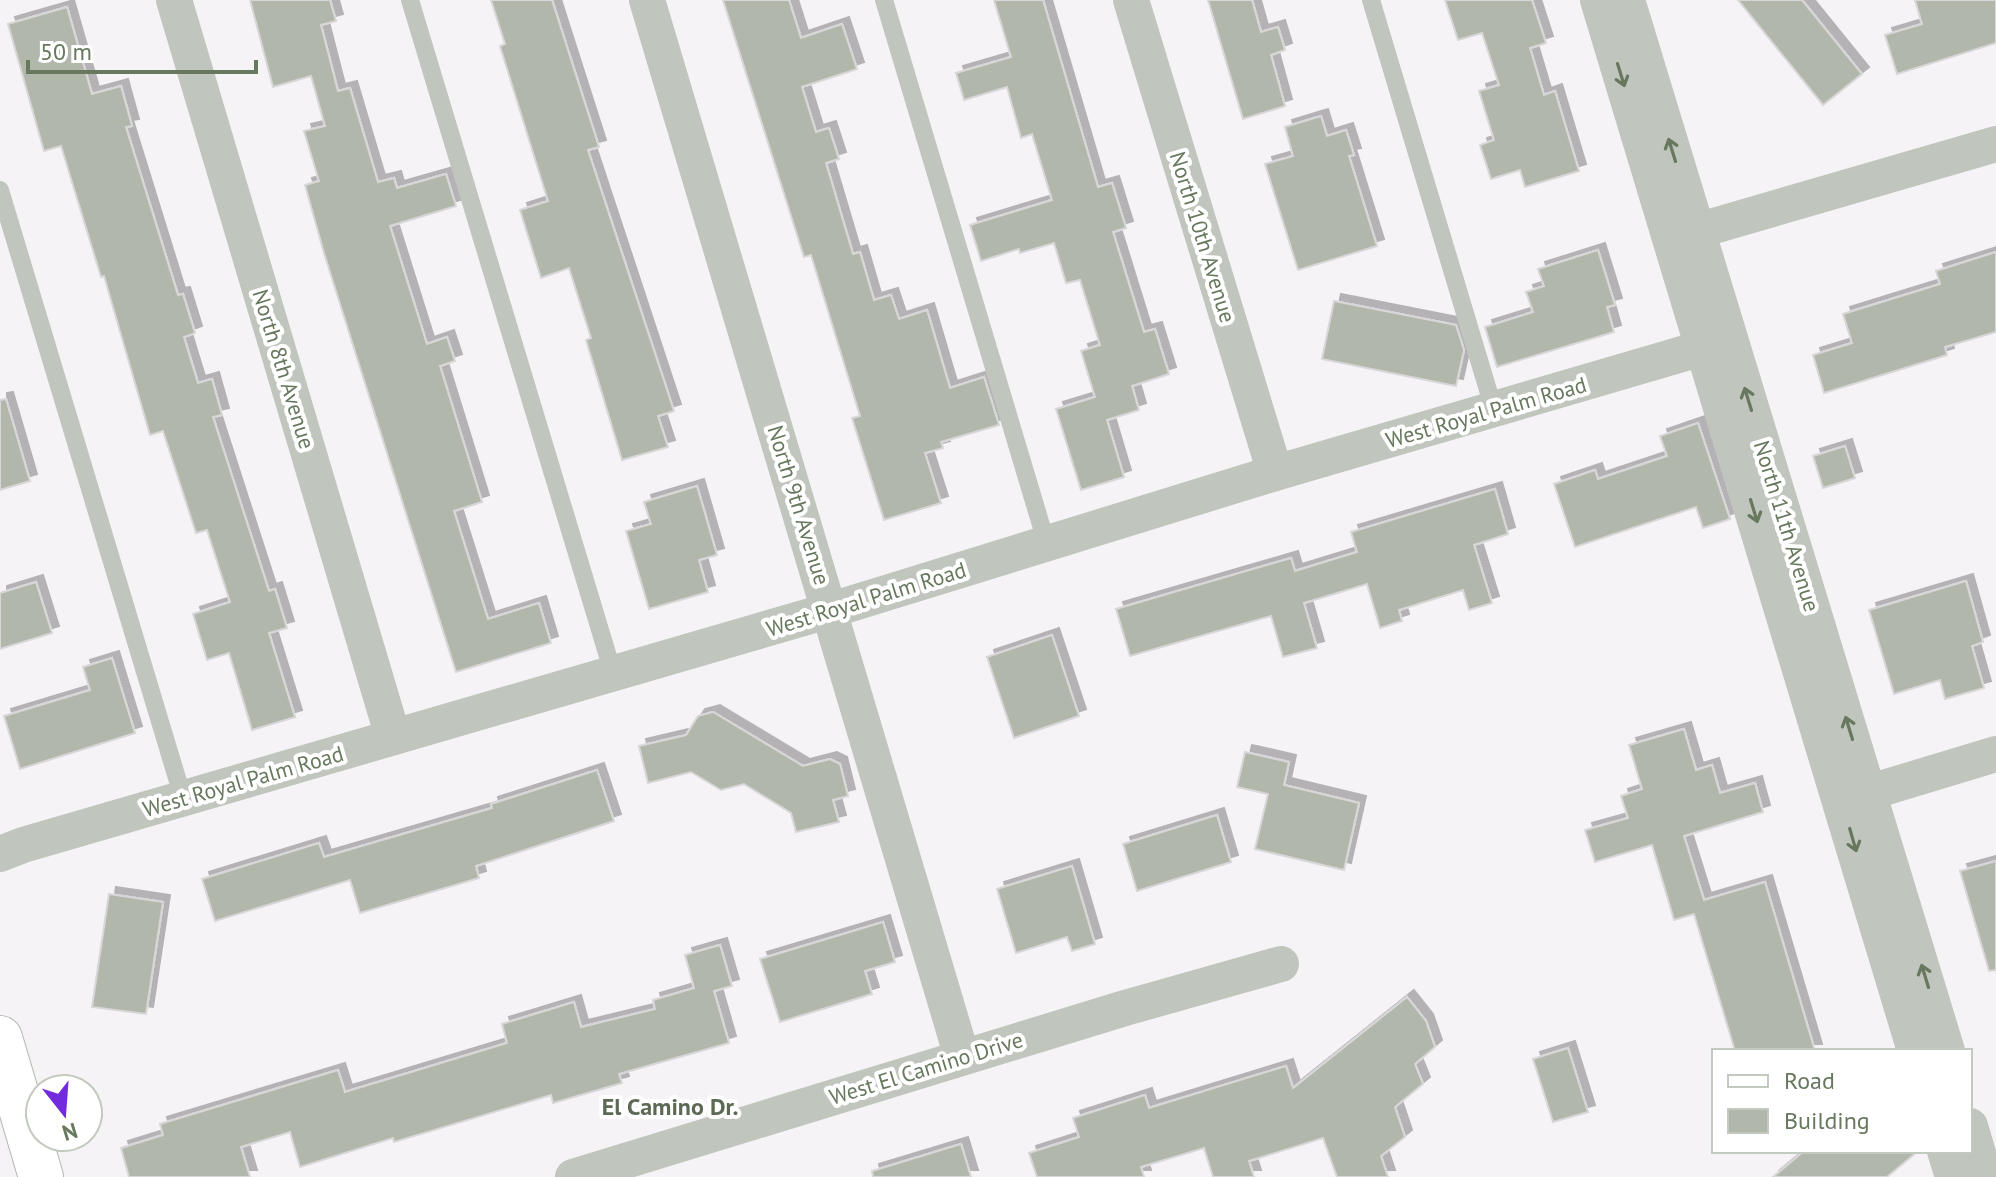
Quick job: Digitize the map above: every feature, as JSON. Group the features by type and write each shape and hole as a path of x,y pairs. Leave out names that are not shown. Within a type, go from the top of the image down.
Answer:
{"main road":[{"path":"0,1038 17,1119 41,1177"}],"street":[{"name":"North 8th Avenue","path":"174,0 393,737"},
{"name":"North 9th Avenue","path":"647,0 962,1057"},
{"name":"North 10th Avenue","path":"1131,0 1275,473"},
{"name":"North 11th Avenue","path":"1598,0 1684,235"},
{"name":"North 11th Avenue","path":"1627,0 1684,235 1717,344 1855,797 1946,1049"},
{"path":"1684,235 1996,144"},
{"name":"West Royal Palm Road","path":"0,854 831,610 1275,473 1717,344"},
{"path":"1855,797 1996,754"},
{"name":"North 11th Avenue","path":"1855,797 1915,1049"},
{"name":"West El Camino Drive","path":"573,1177 962,1057 1281,964"},
{"path":"1972,1133 1985,1177"},
{"path":"1946,1153 1953,1177"}],"lane":[{"path":"410,0 613,673"},
{"path":"884,0 1047,545"},
{"path":"1371,0 1494,410"},
{"path":"0,190 183,798"}],"building":[{"path":"250,0 330,0 336,21 321,25 338,91 350,88 378,182 394,178 397,188 446,174 456,206 390,226 427,344 447,337 455,361 440,366 482,502 454,511 488,619 539,603 551,643 456,672 305,185 319,181 304,131 325,126 311,76 273,87"},
{"path":"491,0 552,0 599,147 588,150 674,411 658,416 668,447 622,460 586,340 591,338 569,268 541,278 520,210 548,201 500,46 505,44"},
{"path":"723,0 789,0 801,38 842,24 857,69 802,87 816,132 829,128 839,159 826,163 853,254 860,252 874,300 891,295 899,319 927,310 950,388 984,377 999,425 941,442 943,448 925,453 941,503 884,520 852,418 860,416 811,255 804,257"},
{"path":"994,0 1043,0 1098,187 1112,183 1126,228 1113,232 1144,332 1155,329 1169,374 1132,386 1139,410 1107,420 1124,477 1081,490 1056,409 1095,397 1081,351 1100,345 1080,280 1066,283 1054,243 1020,253 1019,249 981,261 970,225 1052,200 1032,134 1021,138 1007,87 964,100 956,73 1011,57"},
{"path":"1208,0 1252,0 1261,32 1278,27 1285,50 1271,55 1285,106 1243,119"},
{"path":"1445,0 1532,0 1546,43 1530,48 1544,95 1555,91 1579,171 1525,187 1520,170 1491,179 1480,145 1494,140 1479,91 1499,85 1482,33 1458,40"},
{"path":"1738,0 1802,0 1862,74 1823,105"},
{"path":"1915,0 1996,0 1996,43 1897,74 1885,35 1922,24"},
{"path":"67,7 92,94 121,86 132,126 126,127 178,295 183,294 195,333 184,337 198,383 212,379 222,415 213,417 269,591 275,589 287,628 269,633 295,717 252,730 229,653 207,660 193,614 230,602 207,530 196,533 163,431 150,435 104,276 101,277 61,146 44,151 8,24"},
{"path":"1321,116 1327,136 1346,130 1354,155 1349,156 1377,246 1298,270 1265,164 1293,156 1285,127"},
{"path":"1598,250 1615,305 1607,307 1614,332 1497,367 1485,327 1533,312 1526,292 1544,286 1538,269"},
{"path":"1996,252 1996,332 1945,347 1947,355 1824,393 1813,355 1852,343 1843,314 1940,284 1936,271"},
{"path":"1334,301 1456,325 1464,350 1456,386 1322,359"},
{"path":"6,399 30,481 0,490 0,400"},
{"path":"1698,423 1730,519 1703,528 1696,507 1575,547 1554,484 1595,470 1598,479 1667,456 1660,436"},
{"path":"1845,446 1855,478 1823,488 1813,456"},
{"path":"697,486 717,555 699,560 708,592 649,609 626,531 651,524 644,502"},
{"path":"1495,489 1508,534 1474,545 1492,603 1469,610 1463,590 1399,610 1402,621 1380,628 1367,584 1304,603 1317,648 1283,657 1271,616 1130,656 1116,609 1291,558 1295,571 1357,552 1351,532"},
{"path":"1966,581 1983,642 1972,646 1984,688 1945,699 1940,680 1894,694 1869,610"},
{"path":"36,582 52,633 0,649 0,593"},
{"path":"1052,635 1079,716 1014,738 987,657"},
{"path":"112,658 135,733 20,769 4,716 90,690 83,667"},
{"path":"713,712 803,766 830,759 840,764 848,796 833,800 839,822 796,832 791,813 744,784 721,790 691,772 648,783 639,746 686,735 698,716"},
{"path":"1684,729 1696,770 1712,765 1720,793 1755,783 1763,812 1684,836 1704,900 1765,882 1814,1049 1734,1049 1694,914 1674,920 1652,845 1595,862 1585,830 1628,818 1621,796 1642,789 1629,745"},
{"path":"1245,752 1289,762 1284,785 1359,803 1344,870 1255,849 1268,794 1237,787"},
{"path":"597,770 614,821 476,866 479,878 360,913 350,880 215,921 202,879 319,843 324,857 492,808 491,804"},
{"path":"1217,815 1231,862 1137,891 1123,844"},
{"path":"1996,861 1996,970 1989,971 1960,871"},
{"path":"1072,866 1095,944 1072,951 1067,937 1016,953 997,889"},
{"path":"109,894 163,902 146,1014 92,1007"},
{"path":"883,922 895,962 865,971 872,994 780,1022 760,959"},
{"path":"720,945 732,986 714,991 729,1043 619,1074 622,1083 553,1103 551,1095 300,1167 290,1132 241,1147 250,1177 129,1177 121,1148 163,1135 160,1124 338,1070 345,1092 507,1043 502,1024 574,1002 581,1027 655,1009 653,1000 694,988 685,955"},
{"path":"1407,997 1426,1021 1435,1047 1415,1064 1423,1084 1395,1107 1405,1137 1381,1156 1388,1177 1337,1177 1323,1138 1249,1161 1254,1177 1213,1177 1204,1148 1141,1167 1144,1177 1037,1177 1029,1153 1079,1137 1073,1118 1145,1095 1149,1108 1286,1066 1293,1088"},
{"path":"1568,1048 1588,1112 1553,1122 1533,1059"},
{"path":"961,1144 971,1177 873,1177 872,1171"},
{"path":"1802,1153 1916,1153 1887,1177 1773,1177"}],"district":[{"name":"El Camino Dr.","path":"670,1107"}]}
